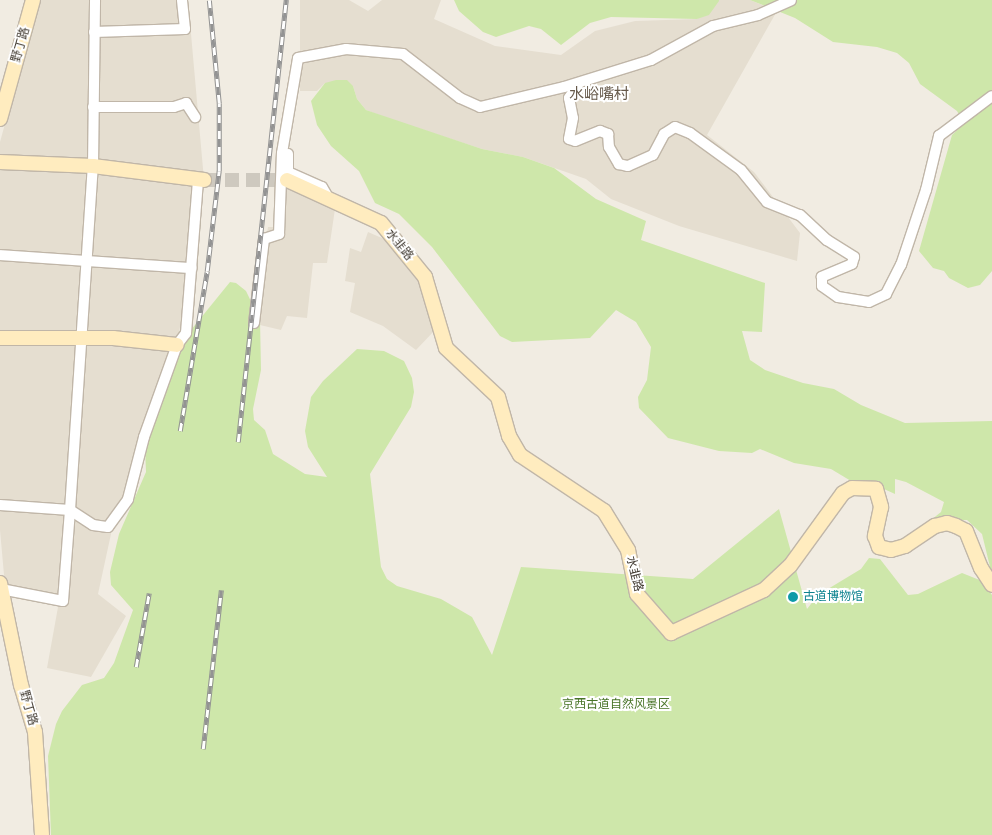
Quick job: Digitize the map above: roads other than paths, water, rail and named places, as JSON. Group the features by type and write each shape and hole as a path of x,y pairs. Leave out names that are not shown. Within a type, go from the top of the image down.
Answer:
{"street":[{"name":"野丁路","path":"0,119 34,0"},
{"path":"1,586 63,601 85,259 93,166 95,0"},
{"path":"94,32 185,29 182,0"},
{"path":"254,323 264,240 279,234 279,198 286,131 298,58 346,49 403,54 460,98 480,107 509,102 651,60 713,26 758,15 791,0"},
{"path":"580,81 569,98 573,118 569,139 574,141 600,131 608,134 609,147 619,164 628,166 653,155 664,134 675,127 690,133 741,170 767,202 800,215 827,240 854,257 852,264 822,277 822,286 838,297 869,302 886,294 901,265 926,190 940,136 992,96"},
{"path":"93,107 174,107 186,102 195,117"},
{"path":"286,131 288,172 322,187 329,199"},
{"path":"0,162 93,166 201,179 186,333 177,345 144,437 128,499 108,527 93,525 70,510 0,505"},
{"name":"水韭路","path":"288,180 381,223 425,276 446,348 498,397 509,436 520,455 604,512 628,550 637,594 671,633 764,590 790,566 843,493 852,488 876,489 881,507 875,536 879,547 890,550 905,546 935,526 947,523 956,526 966,531 981,568 992,585"},
{"path":"0,256 85,259 192,268"},
{"path":"0,338 80,337 177,345"},
{"name":"野丁路","path":"1,586 21,685 34,732 42,835"}],"tunnel":[{"path":"204,180 287,180"}],"railway":[{"path":"180,431 207,271 219,171 219,103 209,0"},
{"path":"238,442 286,0"},
{"path":"203,749 221,590"},
{"path":"136,667 149,593"}],"place":[{"name":"古道博物馆","path":"793,597"}],"district":[{"name":"水峪嘴村","path":"599,95"}],"park label":[{"name":"京西古道自然风景区","path":"616,705"}]}
